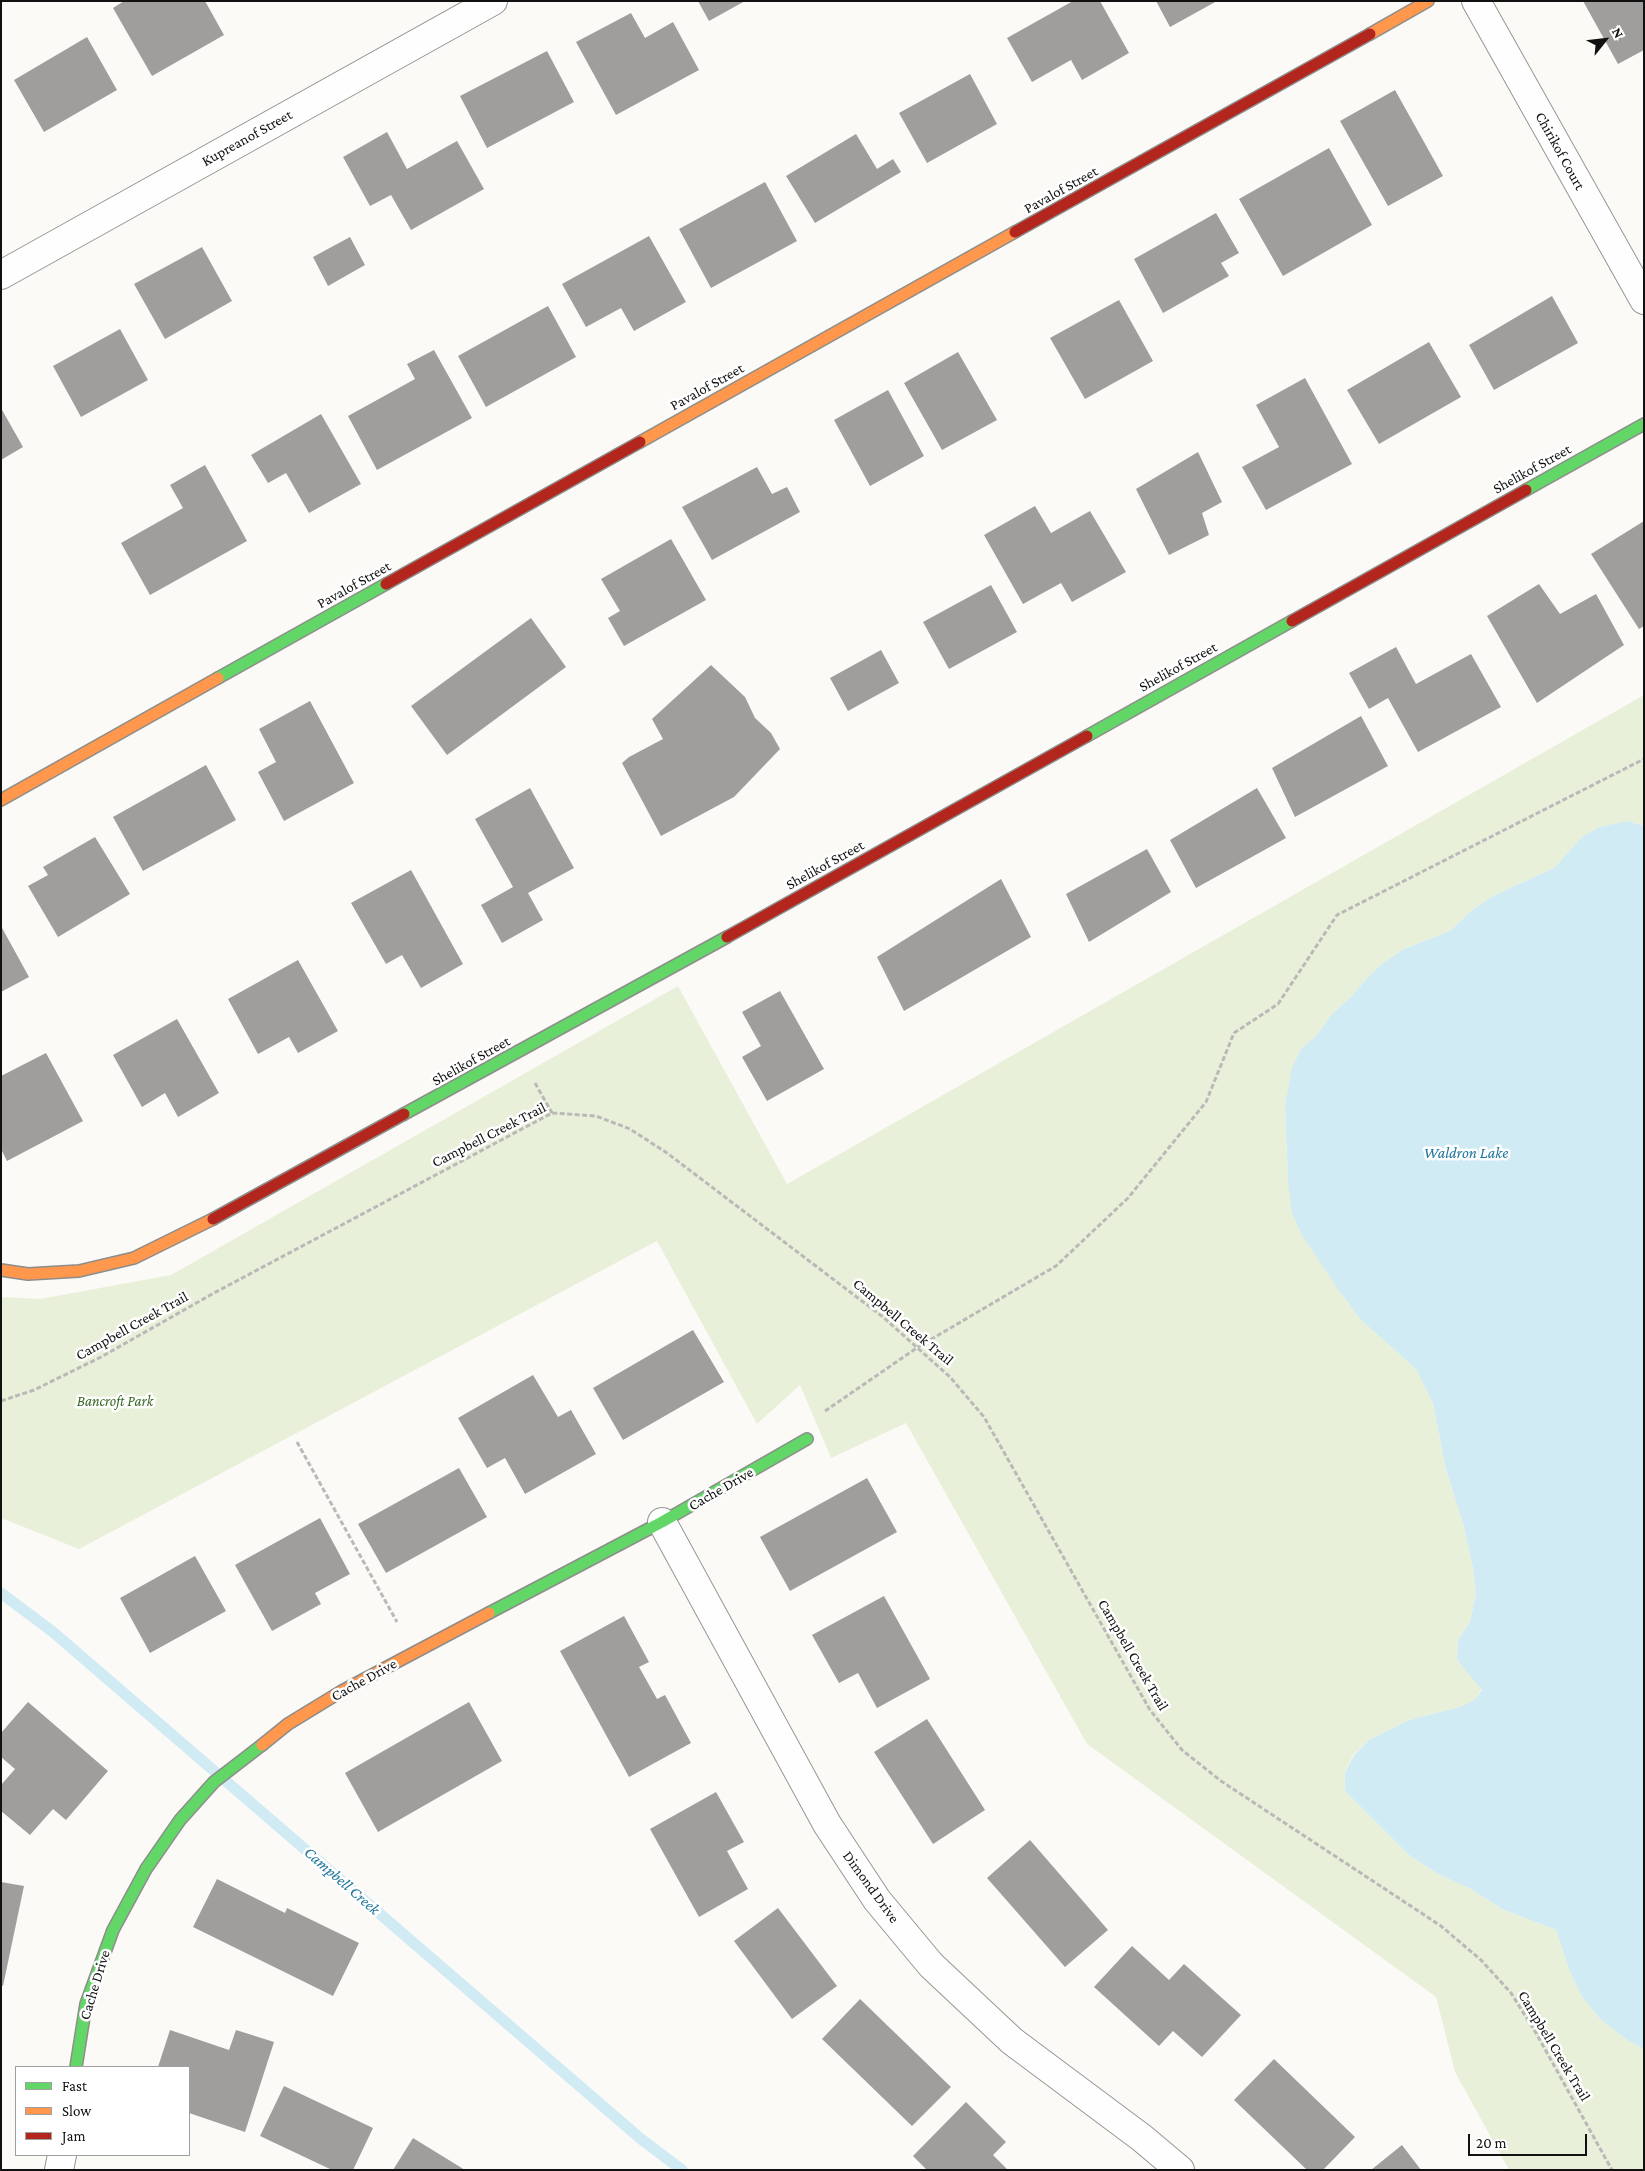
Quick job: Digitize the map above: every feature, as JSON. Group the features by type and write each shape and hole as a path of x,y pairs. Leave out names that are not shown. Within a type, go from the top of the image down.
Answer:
{"street":[{"name":"Kupreanof Street","path":"1,275 493,1"},
{"name":"Pavalof Street","path":"1,800 1428,1"},
{"name":"Chirikof Court","path":"1476,1 1644,300"},
{"name":"Shelikof Street","path":"1,1270 28,1274 79,1271 134,1258 186,1234 598,1009 1644,424"},
{"name":"Cache Drive","path":"76,2066 86,2004 113,1930 146,1869 180,1820 214,1782 288,1724 342,1691 662,1522 808,1439"},
{"name":"Dimond Drive","path":"662,1522 827,1824 877,1900 931,1965 1012,2041 1142,2138 1180,2170"},
{"path":"59,2170 62,2156"}],"path":[{"path":"808,1439 826,1409 918,1347 1056,1266 1128,1198 1206,1102 1234,1033 1278,1004 1337,915 1644,759"},
{"name":"Campbell Creek Trail","path":"1,1401 34,1390 101,1357 223,1288 552,1113 596,1116 630,1129 660,1148 883,1317 950,1377 984,1416 1150,1710 1182,1750 1221,1781 1442,1926 1481,1960 1510,1993 1536,2032 1612,2170"},
{"path":"297,1442 415,1653"}],"green space":[{"name":"Bancroft Park","path":"1644,695 1644,826 1628,821 1582,837 1554,868 1493,896 1472,910 1450,931 1404,949 1383,963 1331,1015 1317,1035 1301,1049 1285,1105 1288,1182 1325,1267 1340,1292 1361,1320 1416,1369 1433,1403 1446,1470 1464,1527 1476,1593 1470,1622 1458,1640 1457,1660 1482,1689 1474,1700 1460,1707 1409,1720 1369,1740 1353,1755 1345,1773 1345,1791 1409,1855 1438,1874 1471,1889 1502,1909 1556,1930 1570,1972 1581,1995 1599,2018 1627,2040 1644,2049 1644,2170 1509,2170 1455,2072 1436,1997 1087,1744 906,1423 831,1458 800,1385 757,1424 657,1241 79,1549 1,1518 1,1297 40,1299 171,1275 678,986 787,1184"}],"water":[{"name":"Waldron Lake","path":"1628,821 1644,826 1644,2049 1627,2040 1599,2018 1581,1995 1570,1972 1556,1930 1502,1909 1471,1889 1438,1874 1409,1855 1345,1791 1345,1773 1354,1755 1369,1740 1409,1720 1460,1707 1474,1700 1482,1690 1457,1660 1458,1640 1470,1622 1476,1593 1464,1527 1446,1470 1433,1403 1416,1369 1361,1320 1340,1292 1302,1235 1292,1213 1288,1182 1285,1105 1292,1068 1301,1049 1317,1035 1331,1015 1383,963 1404,949 1450,931 1472,910 1493,896 1554,868 1582,837 1600,827"}],"building":[{"path":"124,1 205,1 224,35 152,76 113,8"},
{"path":"698,1 745,1 709,21"},
{"path":"1073,1 1100,1 1129,53 1082,80 1071,60 1032,82 1007,38"},
{"path":"1156,1 1217,1 1170,27"},
{"path":"1583,1 1644,1 1644,50 1618,64"},
{"path":"631,13 645,38 673,22 699,70 616,115 576,42"},
{"path":"87,37 117,90 44,132 14,80"},
{"path":"547,51 574,102 487,148 460,96"},
{"path":"970,74 997,124 927,163 899,113"},
{"path":"1395,90 1443,176 1388,206 1340,121"},
{"path":"387,132 407,169 457,141 484,189 411,230 391,195 370,206 343,157"},
{"path":"856,134 877,169 893,159 901,172 815,223 786,176"},
{"path":"1329,148 1372,225 1283,276 1239,199"},
{"path":"765,182 797,241 711,288 679,229"},
{"path":"1216,213 1239,253 1221,263 1229,276 1163,313 1134,259"},
{"path":"649,236 686,302 634,331 621,308 586,327 562,284"},
{"path":"350,237 365,265 328,286 313,257"},
{"path":"202,247 232,301 165,339 134,284"},
{"path":"1552,296 1578,343 1494,390 1469,345"},
{"path":"1119,300 1153,361 1085,399 1050,338"},
{"path":"548,306 576,357 486,407 458,356"},
{"path":"120,329 148,380 81,417 53,366"},
{"path":"1429,342 1461,397 1379,444 1347,390"},
{"path":"434,350 472,418 377,470 348,416 415,379 407,364"},
{"path":"958,352 997,420 942,450 904,383"},
{"path":"1305,378 1352,464 1266,510 1242,467 1279,447 1256,405"},
{"path":"888,390 924,456 870,486 834,420"},
{"path":"1,408 23,447 1,460"},
{"path":"321,414 361,484 309,513 286,473 268,483 251,455"},
{"path":"1198,452 1222,502 1202,513 1209,535 1169,555 1136,489"},
{"path":"205,465 247,541 150,595 121,543 183,508 170,485"},
{"path":"757,467 772,494 787,487 800,512 712,560 682,507"},
{"path":"1035,506 1051,533 1090,511 1126,572 1072,602 1061,583 1023,604 984,535"},
{"path":"1644,521 1644,626 1639,629 1591,554"},
{"path":"671,539 706,600 624,646 608,618 620,611 601,579"},
{"path":"1539,584 1560,614 1596,594 1624,645 1537,703 1487,616"},
{"path":"991,585 1017,632 949,669 923,622"},
{"path":"531,618 566,667 447,755 411,706"},
{"path":"1396,647 1416,684 1471,654 1501,707 1418,752 1388,698 1369,709 1349,673"},
{"path":"881,650 899,683 848,711 830,678"},
{"path":"711,665 745,697 755,718 771,733 780,749 734,797 661,836 622,763 629,757 663,739 652,719"},
{"path":"310,701 354,783 284,821 258,772 276,762 259,729"},
{"path":"1361,716 1388,766 1295,817 1272,768"},
{"path":"206,765 236,820 143,871 113,817"},
{"path":"530,788 574,868 528,893 543,920 502,943 481,905 513,887 475,819"},
{"path":"1257,788 1286,838 1196,888 1170,840"},
{"path":"95,837 130,894 58,937 28,886 48,875 43,867"},
{"path":"1147,849 1171,892 1089,942 1066,894"},
{"path":"411,870 463,964 421,988 402,955 386,964 351,903"},
{"path":"1001,879 1031,937 904,1011 877,957"},
{"path":"1,926 29,977 1,992"},
{"path":"298,960 338,1031 298,1053 289,1037 258,1054 228,999"},
{"path":"780,991 824,1069 767,1101 742,1057 761,1046 742,1012"},
{"path":"177,1019 219,1093 178,1117 165,1093 142,1107 113,1055"},
{"path":"46,1053 83,1121 7,1161 1,1149 1,1076"},
{"path":"693,1330 724,1382 623,1440 593,1388"},
{"path":"533,1375 558,1417 571,1410 596,1454 525,1494 505,1458 487,1468 458,1418"},
{"path":"459,1468 487,1517 386,1573 358,1524"},
{"path":"867,1478 897,1532 790,1591 760,1537"},
{"path":"320,1518 350,1574 315,1593 321,1604 272,1631 235,1565"},
{"path":"195,1556 226,1611 150,1653 120,1598"},
{"path":"884,1596 930,1679 877,1708 858,1673 839,1683 812,1635"},
{"path":"624,1616 649,1662 639,1667 657,1699 665,1695 691,1743 629,1777 560,1651"},
{"path":"28,1702 108,1771 66,1820 53,1809 30,1835 1,1811 1,1785 15,1769 1,1757 1,1733"},
{"path":"469,1702 502,1761 378,1832 345,1773"},
{"path":"927,1719 985,1810 933,1844 874,1752"},
{"path":"716,1792 744,1842 727,1851 748,1889 699,1917 650,1829"},
{"path":"1030,1840 1108,1930 1065,1967 987,1878"},
{"path":"217,1879 285,1913 287,1908 359,1943 333,1996 193,1927"},
{"path":"1,1882 24,1886 3,1986 1,1985"},
{"path":"778,1908 837,1986 792,2019 734,1941"},
{"path":"1132,1946 1169,1980 1184,1964 1241,2015 1202,2057 1173,2031 1159,2046 1094,1987"},
{"path":"860,1999 951,2087 912,2126 822,2039"},
{"path":"170,2030 229,2050 236,2030 274,2042 245,2132 190,2113 190,2066 158,2066"},
{"path":"1274,2059 1355,2137 1323,2170 1307,2170 1234,2100"},
{"path":"284,2086 373,2128 353,2170 332,2170 260,2136"},
{"path":"966,2102 1006,2142 993,2155 1008,2170 927,2170 913,2156"},
{"path":"413,2138 465,2170 393,2170"},
{"path":"1402,2145 1421,2170 1371,2170"}],"waterway":[{"name":"Campbell Creek","path":"1,1593 53,1632 641,2139 682,2170"}],"traffic: fast":[{"path":"1526,490 1644,424"},
{"path":"218,678 386,584"},
{"path":"1087,736 1292,621"},
{"path":"404,1114 727,937"},
{"path":"489,1613 662,1522 807,1439"},
{"path":"76,2066 86,2004 113,1930 146,1869 180,1820 214,1782 262,1745"}],"traffic: slow":[{"path":"1370,34 1428,1"},
{"path":"640,442 1015,232"},
{"path":"1,800 218,678"},
{"path":"1,1270 28,1274 79,1271 134,1258 213,1219"},
{"path":"262,1745 288,1724 342,1691 489,1613"}],"traffic: jam":[{"path":"1015,232 1370,34"},
{"path":"386,584 640,442"},
{"path":"1292,621 1526,490"},
{"path":"727,937 1087,736"},
{"path":"213,1219 404,1114"}]}
